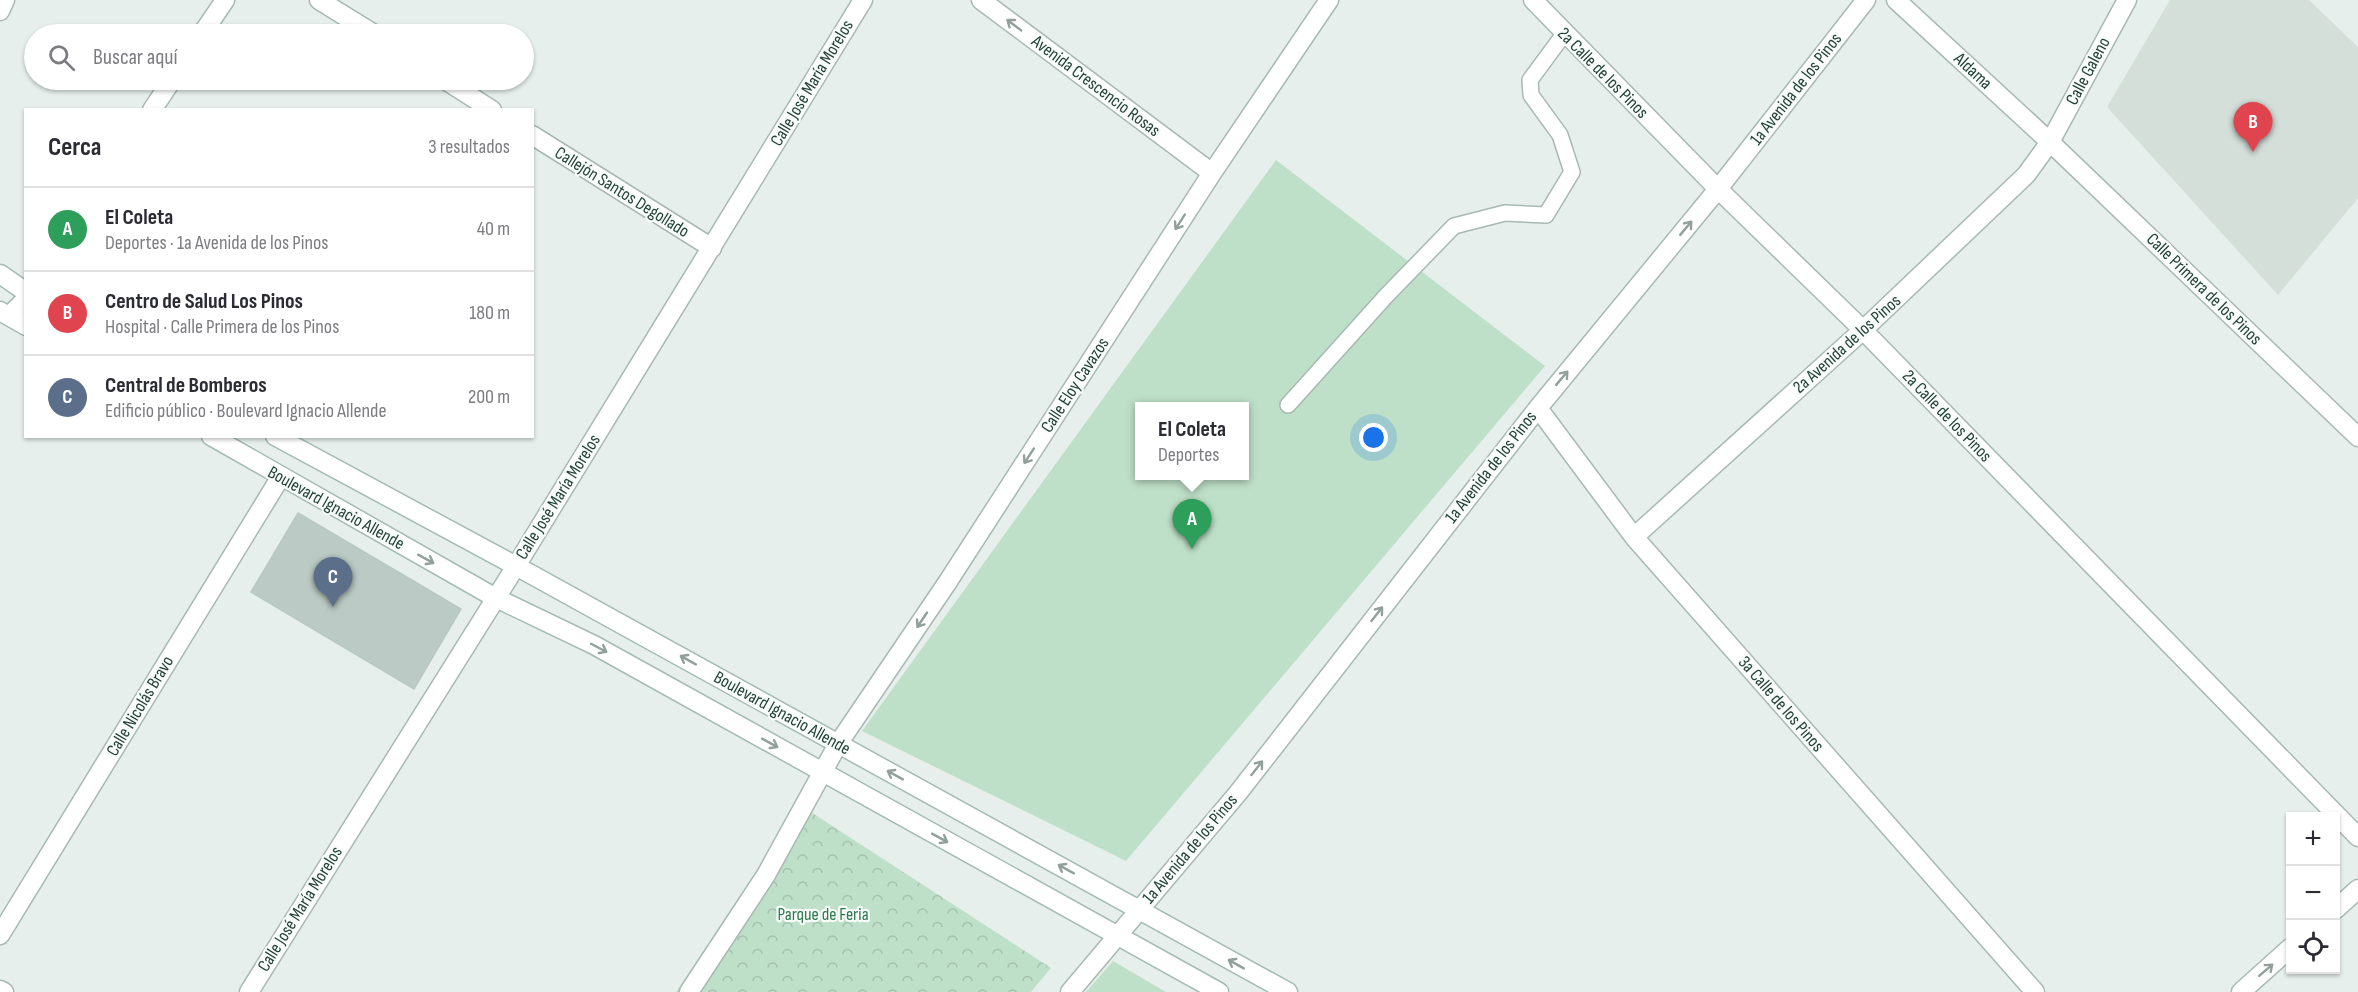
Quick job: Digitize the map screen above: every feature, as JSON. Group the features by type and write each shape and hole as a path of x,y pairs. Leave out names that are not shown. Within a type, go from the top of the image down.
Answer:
{"street":[{"path":"0,10 5,0"},
{"path":"209,24 225,0"},
{"path":"319,0 358,24"},
{"name":"Calle José María Morelos","path":"249,992 494,597 516,566 863,0"},
{"name":"Avenida Crescencio Rosas","path":"981,0 1212,173"},
{"name":"Calle Eloy Cavazos","path":"689,992 766,875 838,744 947,583 1212,173 1329,0"},
{"name":"2a Calle de los Pinos","path":"1533,0 1718,189 1863,330 2358,837"},
{"name":"1a Avenida de los Pinos","path":"1070,992 1238,793 1538,408 1718,189 1866,0"},
{"name":"Aldama","path":"1896,0 2050,141"},
{"name":"Calle Galeno","path":"2050,141 2127,0"},
{"path":"153,108 165,90"},
{"path":"461,90 489,108"},
{"name":"Callejón Santos Degollado","path":"534,136 712,248"},
{"name":"2a Avenida de los Pinos","path":"1634,537 1863,330 2026,176 2050,141"},
{"name":"Calle Primera de los Pinos","path":"2050,141 2358,437"},
{"path":"0,274 24,291"},
{"path":"24,300 5,314 24,325"},
{"name":"3a Calle de los Pinos","path":"1538,408 1634,537 2035,992"},
{"name":"Boulevard Ignacio Allende","path":"214,438 280,478 494,597 594,645 1219,992"},
{"name":"Boulevard Ignacio Allende","path":"279,438 516,566 1288,992"},
{"name":"Calle Nicolás Bravo","path":"0,935 280,478"},
{"path":"2340,905 2358,889"},
{"path":"2241,992 2286,952"},
{"path":"0,990 4,992"}],"lane":[{"path":"1288,405 1386,296 1454,226 1505,213 1546,214 1572,172 1560,135 1531,95 1530,80 1564,34"}],"shaded area":[{"path":"2170,0 2309,0 2358,47 2358,198 2278,295 2107,107"}],"green space":[{"path":"1276,160 1545,366 1126,861 862,731"},
{"name":"Parque de Feria","path":"800,805 1051,968 1031,992 676,992"},
{"path":"1113,961 1166,992 1086,992"}],"building":[{"path":"298,513 461,609 414,689 251,592"}],"place":[{"name":"Centro de Salud Los Pinos","path":"2253,152"},
{"name":"El Coleta","path":"1192,549"},
{"name":"Central de Bomberos","path":"333,607"}]}
